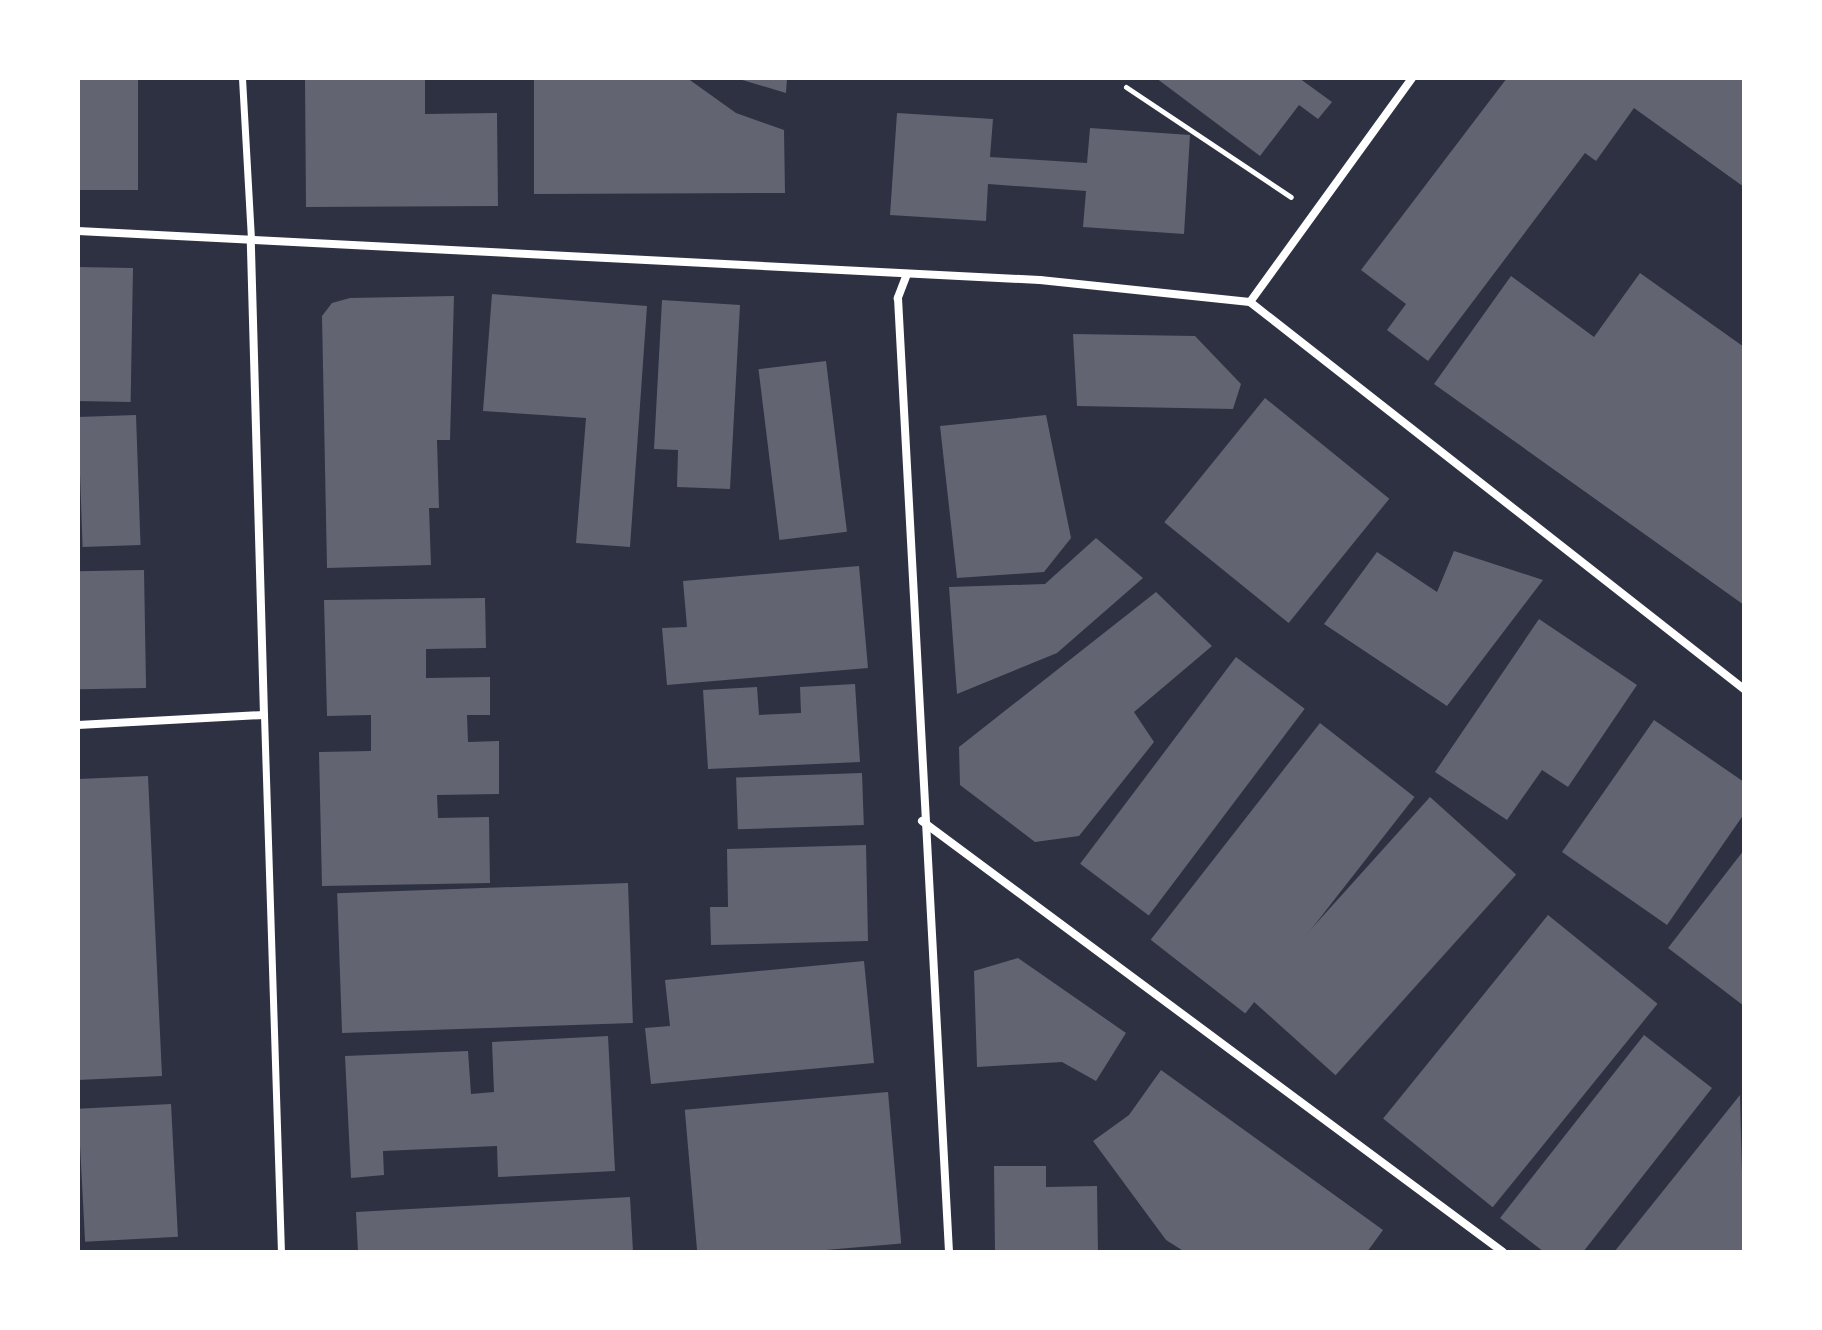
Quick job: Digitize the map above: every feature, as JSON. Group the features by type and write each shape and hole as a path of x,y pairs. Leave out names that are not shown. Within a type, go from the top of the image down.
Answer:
{"street":[{"path":"242,78 251,239 281,1252"},
{"path":"1250,302 1412,78"},
{"path":"78,231 907,274 1250,302 1744,689"},
{"path":"907,274 898,298 922,821 949,1252"},
{"path":"78,725 264,715"},
{"path":"922,821 1503,1252"}],"path":[{"path":"1126,87 1315,213"}],"building":[{"path":"78,78 138,78 138,190 78,190"},
{"path":"305,78 425,78 425,114 497,113 498,206 306,207"},
{"path":"687,78 736,113 784,130 785,193 534,194 534,80"},
{"path":"787,78 786,93 739,79"},
{"path":"1156,78 1299,78 1332,102 1318,119 1299,105 1260,156"},
{"path":"1507,78 1744,78 1744,187 1634,108 1596,161 1585,153 1428,361 1387,330 1406,304 1361,270"},
{"path":"897,113 993,119 990,157 1087,163 1090,128 1190,135 1184,234 1083,227 1086,191 988,184 986,221 890,215"},
{"path":"78,267 133,268 131,402 78,401"},
{"path":"1640,273 1744,347 1744,605 1434,384 1511,276 1594,337"},
{"path":"492,294 647,306 630,547 576,543 586,418 483,411"},
{"path":"454,296 450,440 437,440 439,508 429,508 431,565 327,568 322,316 332,303 350,298"},
{"path":"662,300 740,305 730,489 677,487 678,450 654,449"},
{"path":"1073,334 1195,336 1241,384 1233,409 1077,406"},
{"path":"826,361 847,532 779,540 759,369"},
{"path":"1265,398 1389,499 1289,623 1164,522"},
{"path":"136,415 141,545 83,547 78,417"},
{"path":"1046,415 1071,538 1044,572 957,578 940,426"},
{"path":"1096,538 1143,578 1057,653 957,694 949,587 1045,584"},
{"path":"1454,551 1543,580 1447,706 1324,624 1377,552 1437,592"},
{"path":"859,566 868,668 667,685 662,628 687,627 683,581"},
{"path":"144,570 146,688 80,689 78,571"},
{"path":"1156,592 1212,646 1134,712 1154,742 1079,836 1035,842 960,785 959,747"},
{"path":"485,598 486,648 426,649 426,678 490,677 490,715 467,715 468,742 499,741 499,794 437,795 438,818 489,817 490,883 322,886 319,752 371,751 371,715 327,716 324,600"},
{"path":"1539,619 1637,685 1568,787 1542,770 1507,820 1435,772"},
{"path":"1236,657 1305,709 1149,916 1080,864"},
{"path":"855,684 860,762 708,769 703,690 757,687 759,715 801,713 800,687"},
{"path":"1654,720 1744,782 1744,814 1667,925 1562,852"},
{"path":"1320,723 1415,797 1245,1014 1151,940"},
{"path":"862,773 864,825 738,829 736,777"},
{"path":"148,776 162,1076 78,1080 78,779"},
{"path":"1430,797 1516,875 1336,1075 1249,998"},
{"path":"866,845 868,941 711,945 710,907 728,907 727,849"},
{"path":"1744,850 1744,1006 1668,948"},
{"path":"628,883 633,1023 342,1033 337,893"},
{"path":"1548,915 1658,1004 1493,1207 1383,1119"},
{"path":"1018,958 1126,1033 1096,1081 1062,1062 977,1067 974,971"},
{"path":"864,961 874,1063 651,1084 645,1028 670,1026 665,980"},
{"path":"1644,1035 1712,1088 1583,1252 1544,1252 1500,1218"},
{"path":"608,1036 615,1171 498,1177 497,1146 383,1151 384,1175 351,1178 345,1056 468,1051 471,1094 494,1092 492,1042"},
{"path":"1161,1070 1383,1230 1367,1252 1185,1252 1166,1240 1093,1141 1129,1115"},
{"path":"888,1092 901,1243 803,1252 697,1252 685,1110"},
{"path":"1740,1095 1744,1252 1614,1252"},
{"path":"171,1104 178,1237 85,1242 78,1109"},
{"path":"994,1166 1046,1166 1046,1187 1097,1186 1098,1252 995,1252"},
{"path":"630,1197 633,1252 358,1252 356,1212"}]}
